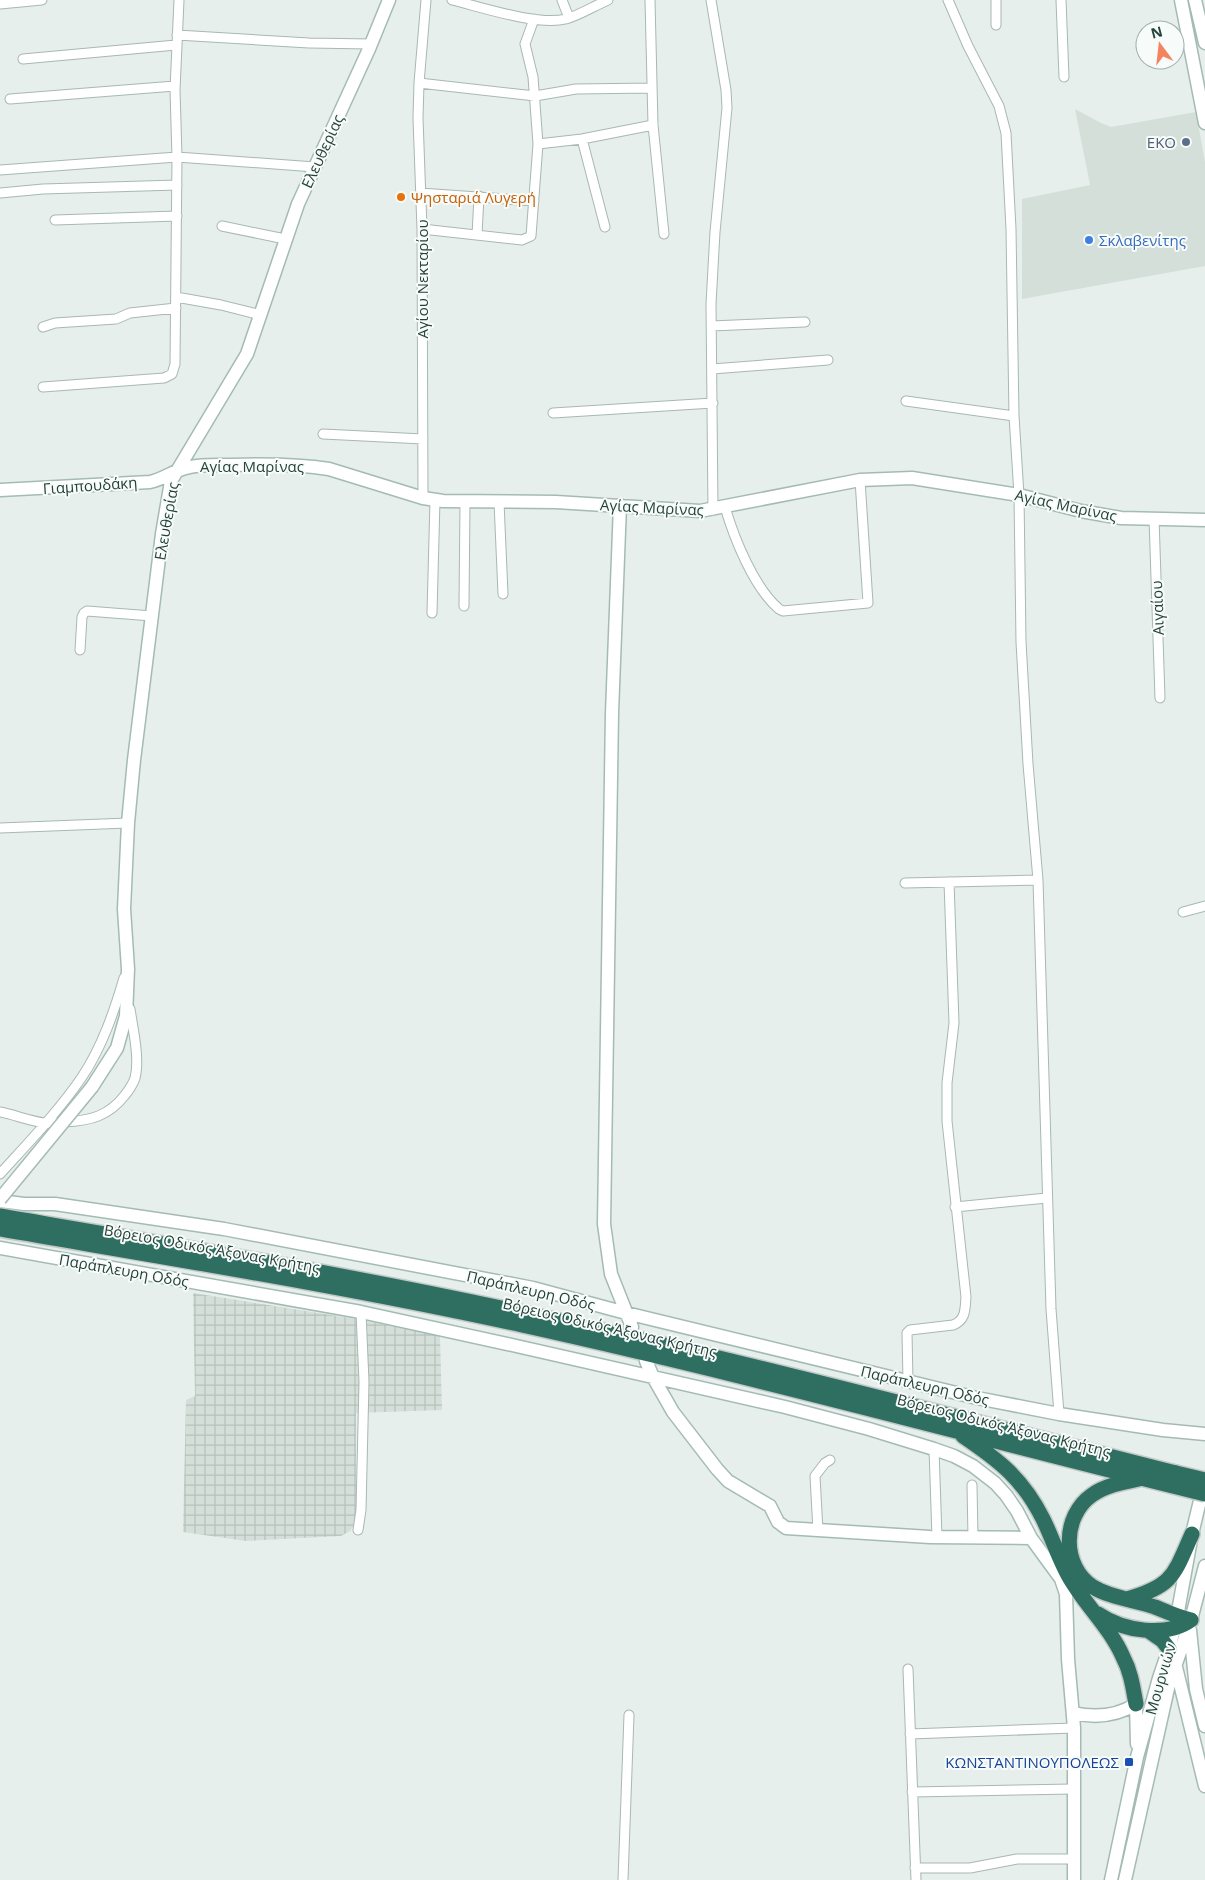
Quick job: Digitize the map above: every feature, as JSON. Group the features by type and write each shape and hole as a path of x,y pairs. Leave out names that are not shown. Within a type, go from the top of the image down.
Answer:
{"highway":[{"name":"Βόρειος Οδικός Άξονας Κρήτης","path":"0,1216 362,1279 723,1358 1174,1479 1205,1494"},
{"name":"Βόρειος Οδικός Άξονας Κρήτης","path":"0,1229 360,1292 520,1324 719,1370 1143,1478 1205,1479"},
{"path":"954,1429 1016,1476 1030,1496 1043,1519 1068,1574 1123,1656 1129,1670 1136,1704"},
{"path":"1143,1478 1109,1486 1092,1495 1074,1516 1068,1534 1071,1554 1080,1574 1093,1586 1155,1607 1181,1622"},
{"path":"1127,1599 1152,1590 1170,1578 1176,1570 1192,1534"},
{"path":"1093,1611 1114,1623 1149,1631 1162,1640 1172,1656"},
{"path":"1149,1631 1181,1622"}],"street":[{"path":"0,4 42,0"},
{"path":"44,387 164,378 174,370 177,216 175,86 179,0"},
{"name":"Ελευθερίας","path":"0,1200 92,1087 117,1048 122,1033 128,999 124,909 128,822 152,616 170,486 240,369 252,344 298,204 389,0"},
{"name":"Αγίου Νεκταρίου","path":"426,0 419,83 420,193 422,229 423,439 429,499 432,612"},
{"path":"452,0 548,21 569,18 596,2 608,0"},
{"path":"562,0 569,18"},
{"path":"650,0 653,125 664,234"},
{"path":"711,0 726,90 727,108 715,232 710,326 719,509 755,578 779,609 783,611 868,603 860,480"},
{"path":"948,0 968,46 999,106 1006,133 1010,220 1014,416 1019,495 1021,642 1038,880 1051,1309 1058,1414"},
{"path":"996,0 996,25"},
{"path":"1060,0 1064,76"},
{"path":"1181,0 1205,123"},
{"path":"1199,2 1205,43"},
{"path":"422,229 522,240 531,236 538,144 535,96 526,44 534,19"},
{"path":"177,35 310,43 371,44"},
{"path":"23,59 176,45"},
{"path":"419,83 535,96 576,89 652,88"},
{"path":"10,99 175,86"},
{"path":"538,144 582,139 653,125"},
{"path":"582,139 605,227"},
{"path":"0,170 177,157 314,168"},
{"path":"0,193 43,189 177,185"},
{"path":"420,193 534,201"},
{"path":"477,235 479,196"},
{"path":"55,220 177,216"},
{"path":"222,226 285,239"},
{"path":"176,297 261,315"},
{"path":"43,327 55,323 116,319 130,314 176,308"},
{"path":"710,326 805,322"},
{"path":"712,369 828,360"},
{"path":"906,401 1014,416"},
{"path":"553,413 713,403"},
{"path":"323,434 423,439"},
{"name":"Αγίας Μαρίνας","path":"178,470 202,466 314,466 346,473 429,499 620,505 687,511 719,509 860,480 920,479 1019,495 1081,511 1121,518 1205,520"},
{"name":"Γιαμπουδάκη","path":"0,490 150,482 166,477 178,470"},
{"path":"464,606 465,501"},
{"path":"499,502 503,594"},
{"path":"620,505 612,713 604,1224 611,1274 632,1327"},
{"name":"Αγίας Μαρίνας","path":"1184,518 1205,513"},
{"name":"Αιγαίου","path":"1154,518 1160,698"},
{"path":"80,650 82,617 87,611 152,616"},
{"path":"0,828 128,822"},
{"path":"905,883 1038,880"},
{"path":"908,1381 907,1333 910,1330 959,1323 963,1318 966,1297 948,1141 948,1074 954,1023 949,882"},
{"path":"1183,912 1205,906"},
{"path":"0,1174 46,1123 82,1076 101,1042 128,967"},
{"path":"0,1112 46,1123 80,1122 105,1114 117,1105 135,1079 134,1040 128,999"},
{"path":"955,1207 1047,1198"},
{"name":"Παράπλευρη Οδός","path":"0,1200 24,1204 55,1204 224,1229 533,1288 976,1398 1058,1414 1163,1430 1205,1434"},
{"name":"Παράπλευρη Οδός","path":"0,1248 361,1312 653,1377 785,1407 869,1429 954,1456 972,1466 996,1483 1017,1511 1031,1538 1061,1579 1066,1594 1068,1659 1074,1728 1074,1880"},
{"path":"358,1530 361,1510 364,1382 361,1312"},
{"path":"646,1361 673,1412 717,1469 728,1481 766,1502 782,1526 786,1528 937,1537 1031,1538"},
{"path":"934,1449 937,1537"},
{"path":"818,1531 815,1476 825,1463 830,1460"},
{"name":"Μουρνιών","path":"1125,1880 1172,1656 1181,1622 1192,1534 1205,1479"},
{"path":"972,1485 973,1537"},
{"path":"1205,1566 1181,1622 1191,1652 1196,1689 1205,1726"},
{"name":"Μουρνιών","path":"1111,1880 1137,1757 1159,1678 1172,1656 1181,1622"},
{"path":"1172,1656 1205,1786"},
{"path":"908,1670 916,1880"},
{"path":"1073,1713 1100,1716 1126,1710 1136,1704 1137,1757"},
{"path":"623,1880 629,1715"},
{"path":"910,1734 1074,1728"},
{"path":"912,1792 1073,1789"},
{"path":"915,1868 970,1868 1017,1859 1074,1859"}],"shaded area":[{"path":"1075,109 1111,127 1196,112 1205,162 1205,266 1022,299 1022,199 1090,185"},
{"path":"193,1293 356,1319 440,1336 442,1410 356,1413 356,1523 350,1531 341,1536 246,1541 183,1532 186,1400 195,1396"}],"place":[{"name":"EKO","path":"1186,142"},
{"name":"Ψησταριά Λυγερή","path":"401,197"},
{"name":"Σκλαβενίτης","path":"1089,240"},
{"name":"ΚΩΝΣΤΑΝΤΙΝΟΥΠΟΛΕΩΣ","path":"1129,1762"}]}
